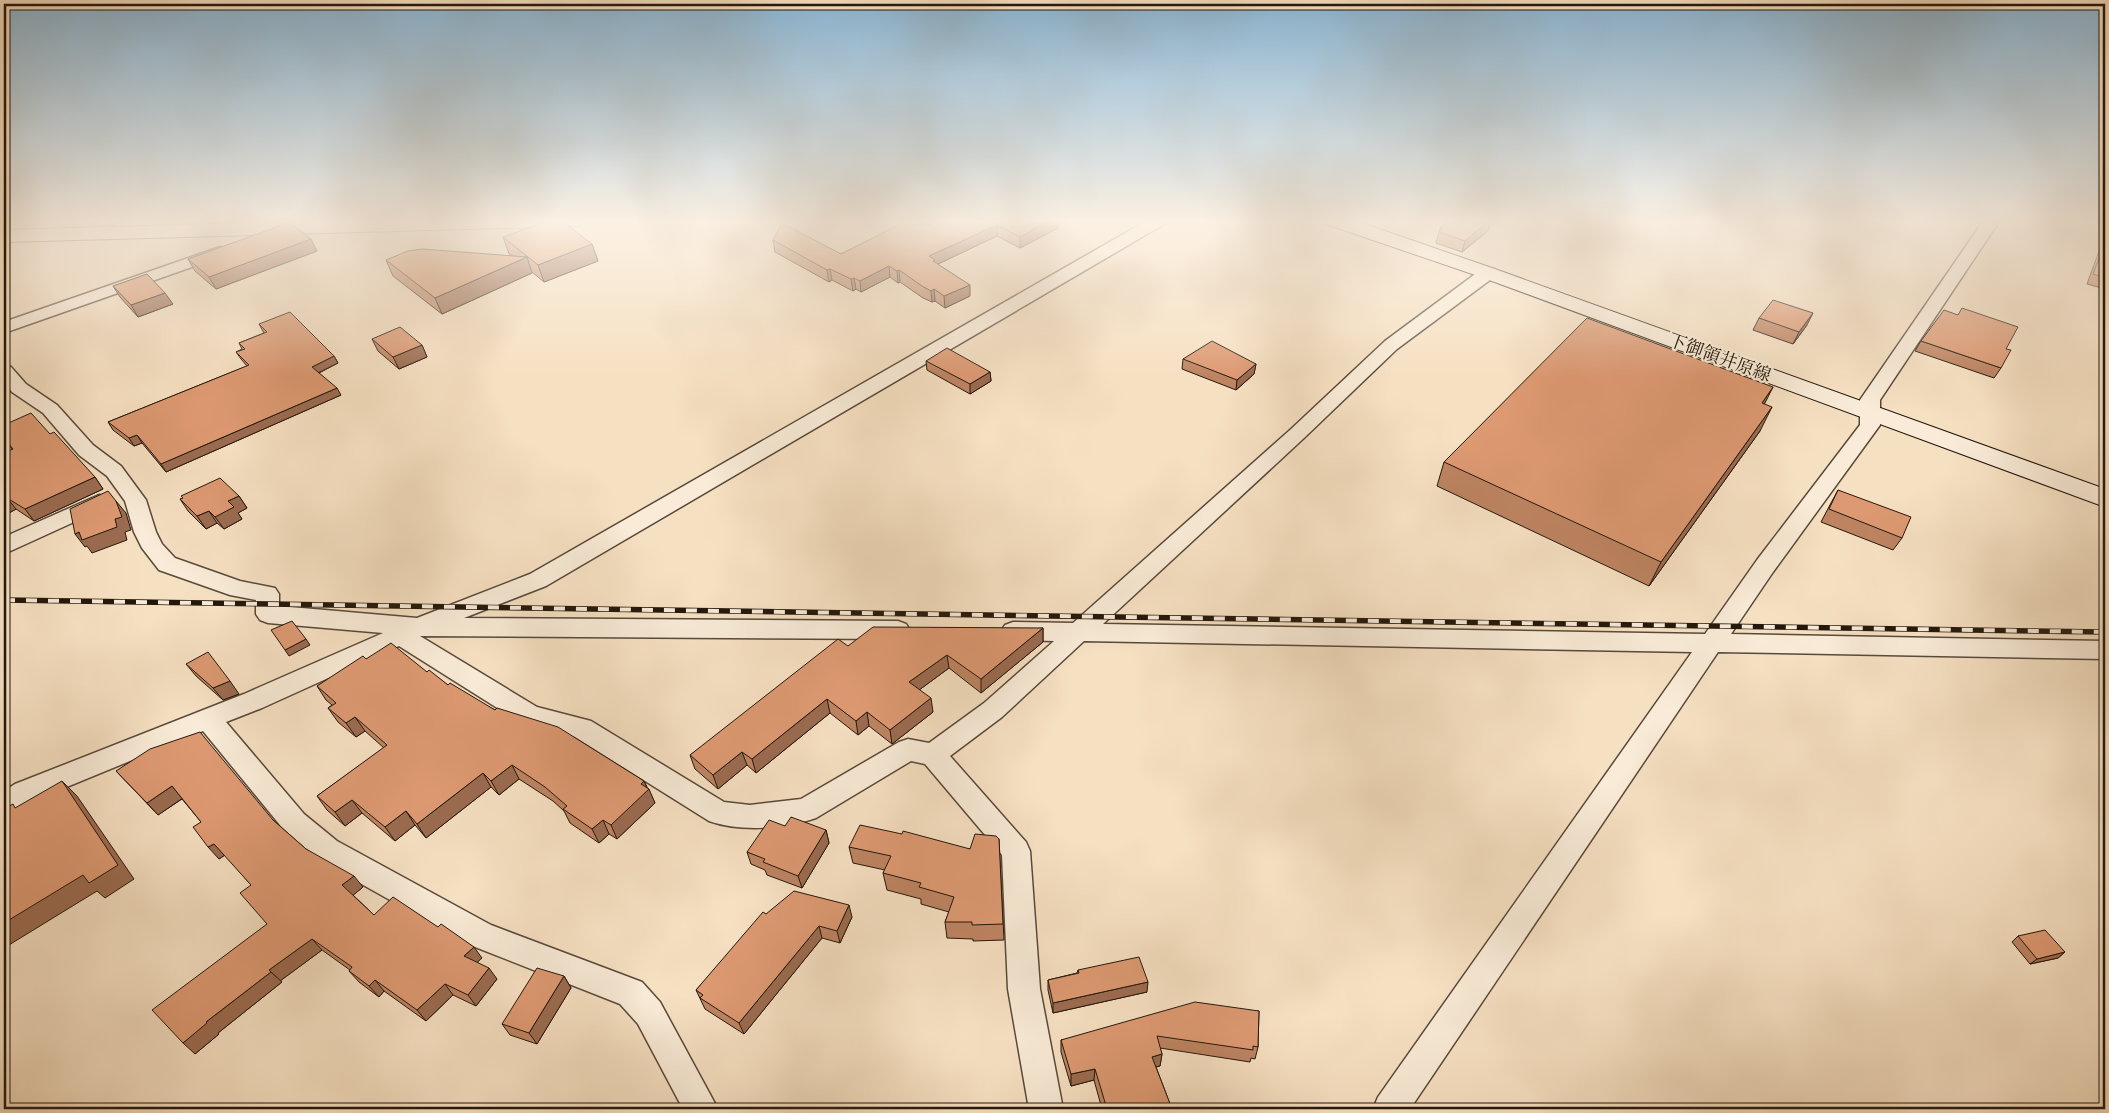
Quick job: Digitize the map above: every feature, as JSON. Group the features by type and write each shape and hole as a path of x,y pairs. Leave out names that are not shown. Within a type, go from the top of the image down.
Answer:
{"main road":[{"name":"下御領井原線","path":"1488,272 2105,498"}],"street":[{"path":"4,328 164,272"},
{"path":"4,805 25,792 252,701 409,631 538,580 1070,272"},
{"path":"933,754 992,710 1081,631 1290,441 1391,345 1488,272"},
{"path":"1390,1109 1765,566 1870,425 1870,400 1957,272"},
{"path":"4,371 19,388 50,409 86,450 114,471 135,500 153,548 167,564 238,589 267,594 268,614 409,631 923,630"},
{"path":"4,546 127,489"},
{"path":"992,630 2105,650"},
{"path":"409,631 530,716 582,728 719,812 750,817 806,810 908,750 933,754 1016,851 1024,989 1046,1109"},
{"path":"208,719 294,822 327,850 481,935 631,993 649,1013 701,1109"}],"building":[{"path":"203,272 223,272 209,277"},
{"path":"401,272 493,272 435,298"},
{"path":"836,272 878,272 860,281 854,278 851,279"},
{"path":"902,272 950,272 970,285 944,296 934,289 931,291"},
{"path":"2094,272 2105,272 2105,278 2093,274"},
{"path":"147,274 165,293 131,305 113,286"},
{"path":"1773,300 1813,313 1799,332 1759,318"},
{"path":"1962,308 2018,327 2006,349 2011,350 2001,368 1921,341 1944,310 1958,315"},
{"path":"290,312 334,356 312,367 337,388 161,464 137,435 129,438 108,422 249,365 236,352 245,349 239,343 267,332 259,324"},
{"path":"1587,318 1773,387 1762,403 1772,407 1661,562 1444,462"},
{"path":"400,327 422,345 393,357 372,339"},
{"path":"1212,341 1256,364 1237,380 1183,359"},
{"path":"947,348 990,372 970,384 926,361"},
{"path":"31,413 50,434 54,432 95,477 25,509 7,498 4,500 4,453 13,449 4,438 4,425"},
{"path":"220,478 239,496 228,501 234,507 215,517 209,511 197,516 180,499 183,498 181,496"},
{"path":"1838,490 1911,517 1902,538 1829,509"},
{"path":"108,491 116,501 122,517 115,519 117,527 82,540 79,532 75,534 70,509"},
{"path":"292,621 306,639 285,650 271,630"},
{"path":"873,627 1043,628 981,679 947,655 909,682 931,698 890,730 867,712 856,721 827,699 752,759 742,752 713,775 690,755 838,639 848,646"},
{"path":"391,643 427,672 429,670 448,685 450,683 495,710 497,708 558,727 644,781 641,784 649,789 611,825 603,820 592,829 563,809 567,806 545,787 512,765 491,781 483,773 417,824 406,811 385,827 352,800 335,812 317,796 387,745 355,717 346,723 328,708 336,703 317,686 363,656 366,659"},
{"path":"208,652 230,681 213,688 186,664"},
{"path":"200,732 273,820 306,849 354,876 342,885 374,915 393,897 438,927 441,924 474,947 464,956 489,968 468,995 445,984 417,1010 375,980 369,986 349,971 352,967 312,939 269,970 271,972 206,1022 183,1043 152,1010 267,924 240,893 251,885 214,844 208,847 193,827 201,822 172,786 147,803 116,771 150,749"},
{"path":"62,781 118,865 89,883 83,875 4,923 4,809 13,804 15,808"},
{"path":"791,817 826,830 798,876 763,862 765,859 747,852 769,820 785,826"},
{"path":"860,825 902,834 903,831 970,849 975,834 996,836 999,839 1003,924 972,925 972,922 945,922 954,897 919,887 921,883 883,873 891,856 849,847"},
{"path":"794,891 849,905 837,931 819,926 739,1023 700,998 703,995 696,990 763,912 766,914"},
{"path":"2045,930 2065,952 2037,959 2018,936"},
{"path":"1139,957 1148,982 1053,1003 1048,980 1079,973 1078,970"},
{"path":"537,968 564,976 529,1033 502,1024"},
{"path":"1195,1002 1259,1011 1258,1047 1253,1046 1253,1050 1157,1036 1162,1054 1152,1057 1172,1109 1107,1109 1095,1069 1071,1074 1061,1040"}],"railway":[{"path":"4,600 2105,632"}]}
